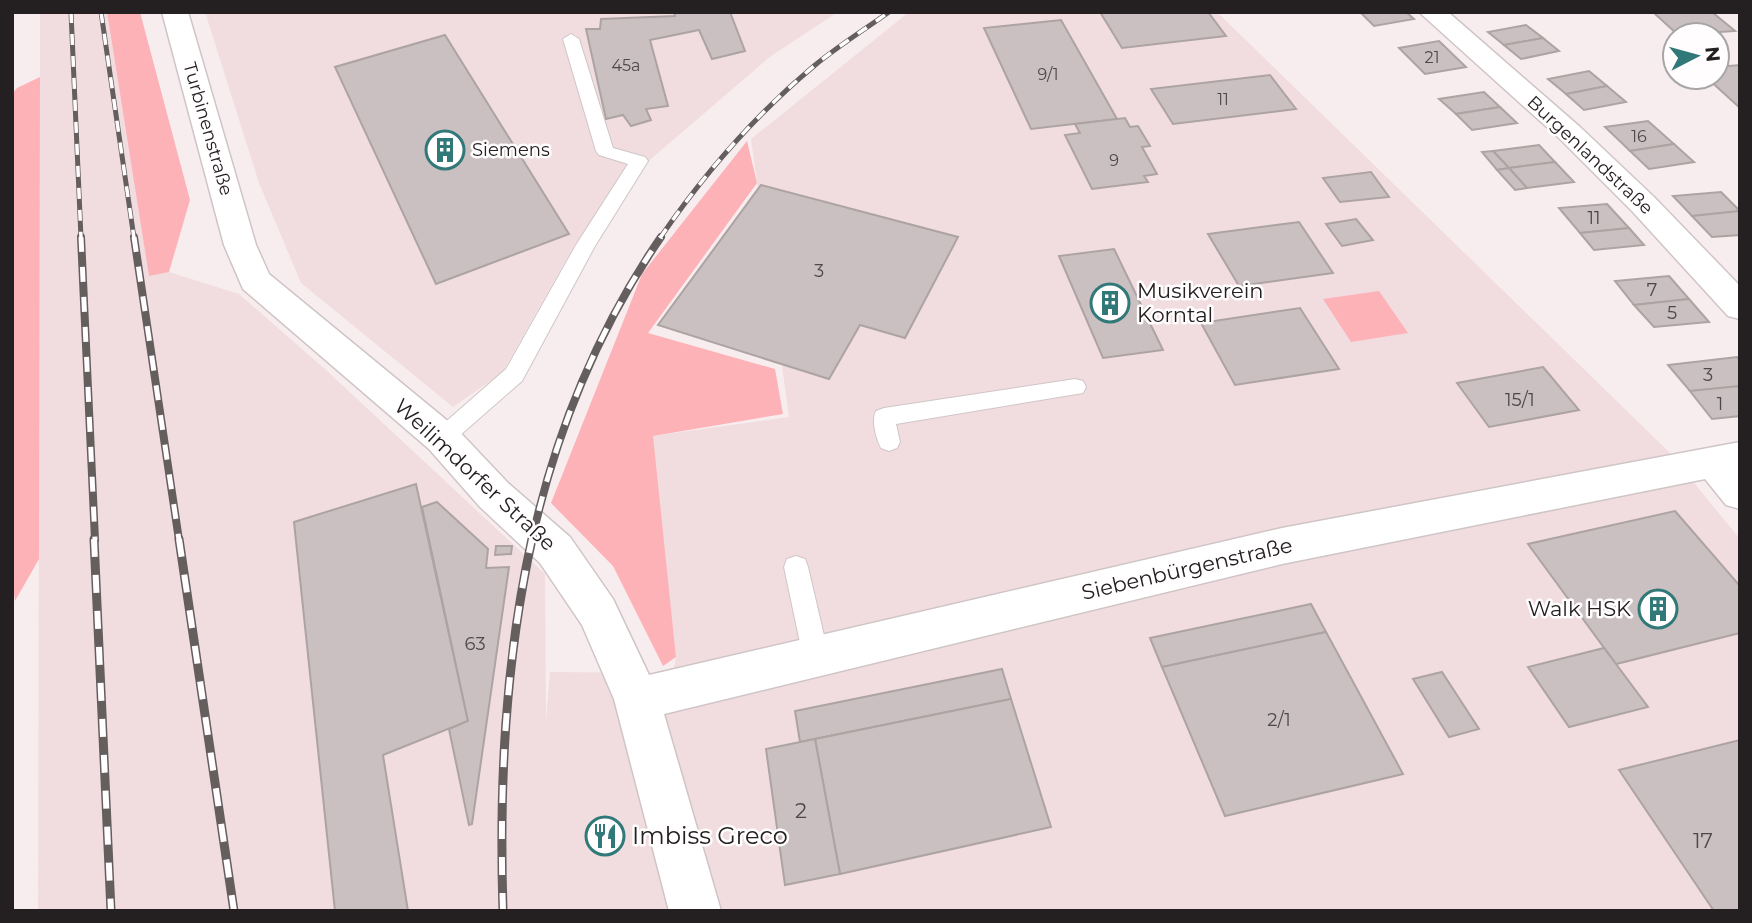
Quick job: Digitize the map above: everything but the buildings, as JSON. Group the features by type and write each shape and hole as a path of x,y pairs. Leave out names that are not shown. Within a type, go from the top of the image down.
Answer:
{"street":[{"name":"Turbinenstraße","path":"175,12 240,245"},
{"name":"Burgenlandstraße","path":"1432,12 1570,133 1643,204 1740,307"},
{"name":"Weilimdorfer Straße","path":"240,245 255,281 442,438 495,495 555,550 598,613 637,699 695,911"},
{"name":"Siebenbürgenstraße","path":"637,699 1282,546 1726,459"},
{"path":"1726,459 1740,493"}],"lane":[{"path":"442,438 514,375 586,245 639,161 605,150 571,38"},
{"path":"889,442 884,416 1075,387"},
{"path":"796,567 816,657"}],"shaded area":[{"path":"40,12 107,12 149,275 169,272 239,294 326,370 545,574 546,721 550,672 673,673 676,657 652,436 789,417 751,139 909,12 1217,12 1667,450 1740,539 1740,911 38,911"},
{"path":"107,12 140,12 190,200 169,272 149,276"},
{"path":"205,12 838,12 771,56 651,159 575,244 502,373 453,407 301,283 259,183"},
{"path":"40,77 39,559 15,601 12,580 12,94 17,88"},
{"path":"747,141 757,183 648,333 775,369 783,414 653,436 676,657 663,666 613,566 551,503 642,274"},
{"path":"1379,291 1408,333 1351,342 1323,299"}],"railway":[{"path":"71,12 81,238"},
{"path":"101,12 134,238"},
{"path":"660,238 712,169 771,105 823,59 889,12"},
{"path":"81,237 95,540"},
{"path":"134,237 179,540"},
{"path":"532,540 553,460 582,382 618,307 661,237"},
{"path":"94,539 111,911"},
{"path":"179,539 234,911"},
{"path":"503,911 502,817 506,724 516,631 532,539"}],"place":[{"name":"Siemens","path":"445,150"},
{"name":"Musikverein Korntal","path":"1110,303"},
{"name":"Walk HSK","path":"1658,609"},
{"name":"Imbiss Greco","path":"605,836"}]}
